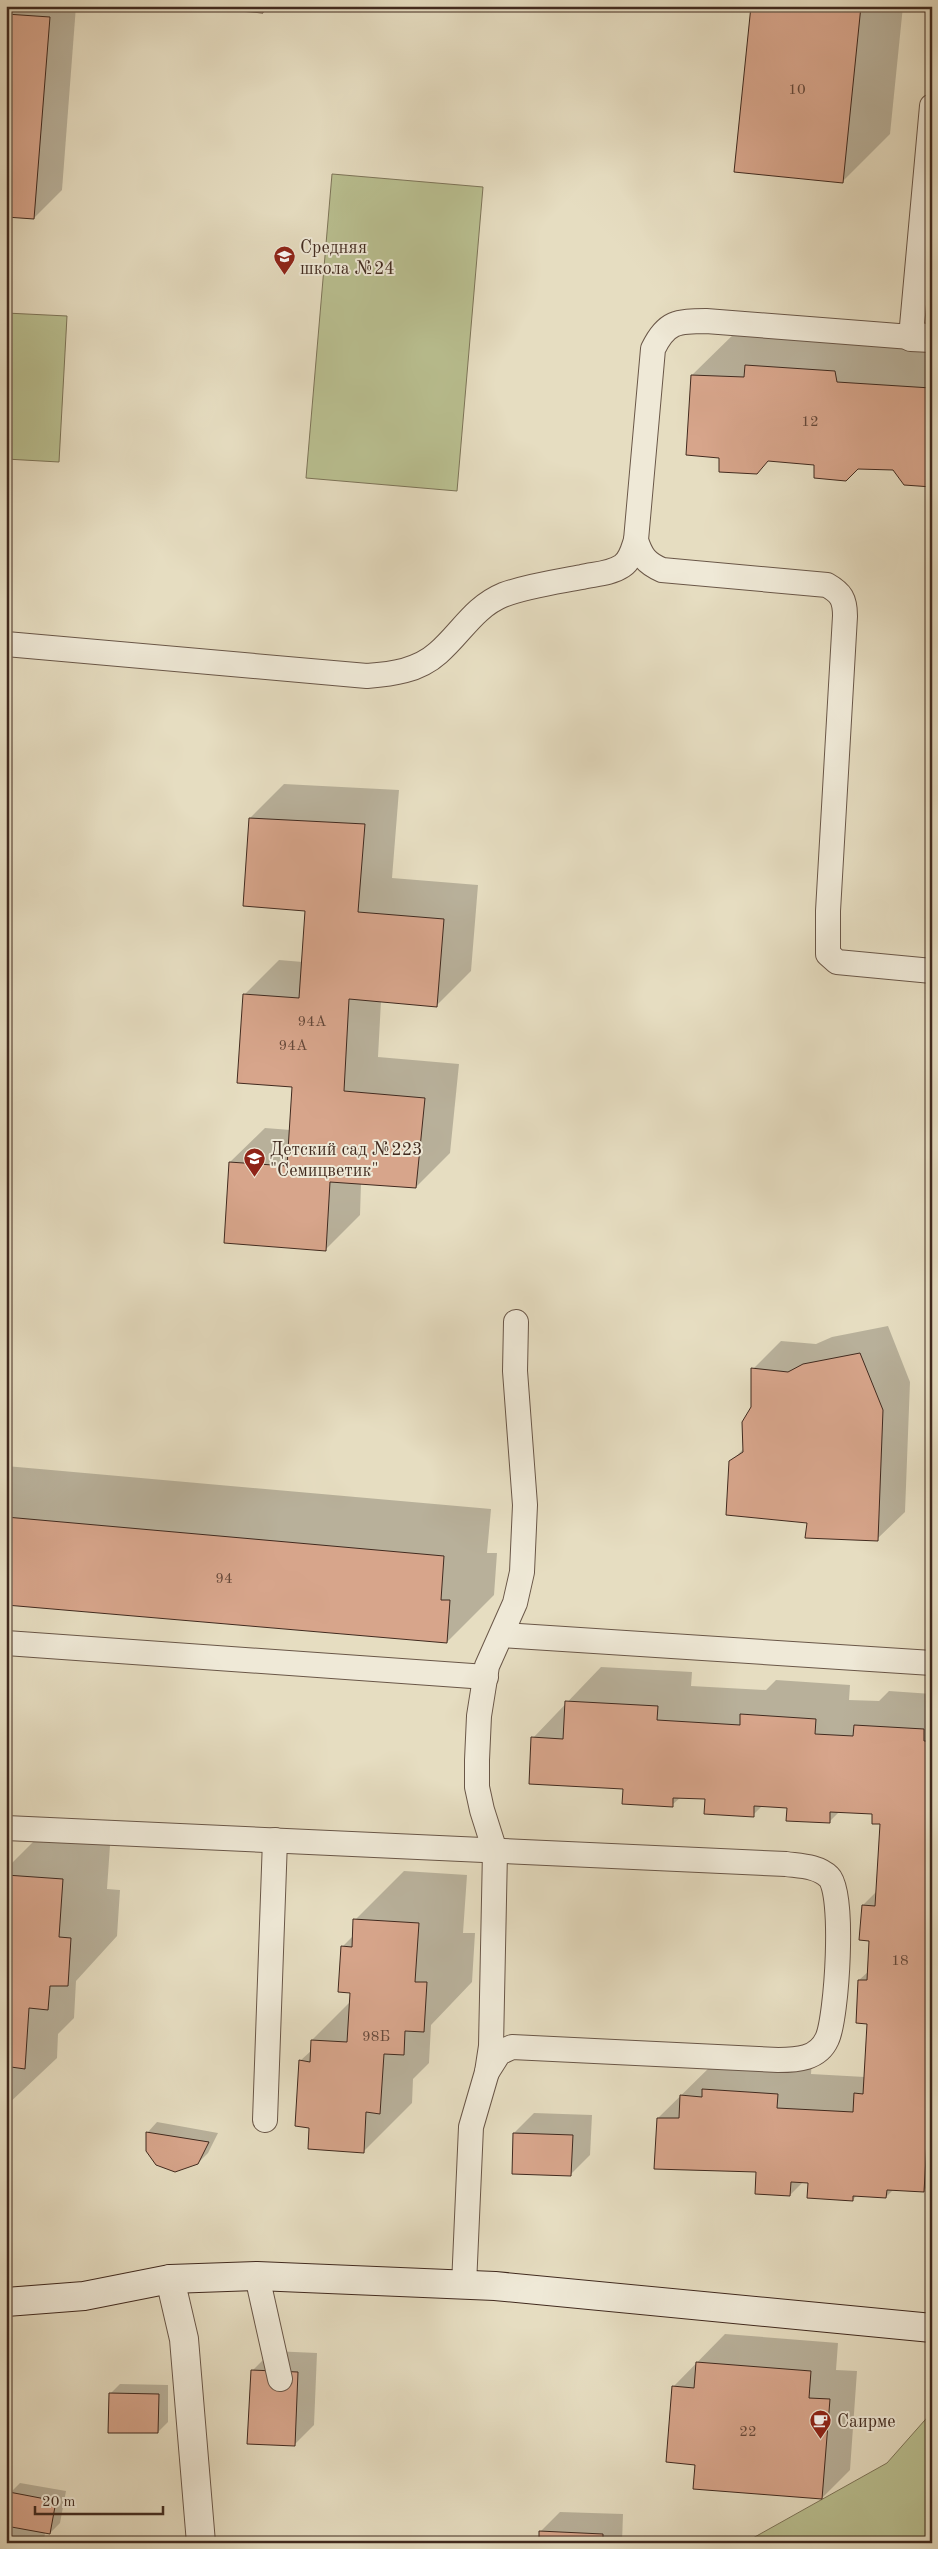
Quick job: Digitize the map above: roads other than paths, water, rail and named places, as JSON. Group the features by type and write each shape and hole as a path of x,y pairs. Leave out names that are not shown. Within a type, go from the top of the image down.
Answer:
{"street":[{"path":"6,2302 84,2296 170,2279 257,2276 464,2285 932,2328"},
{"path":"170,2279 184,2339 201,2543"}],"lane":[{"path":"6,644 367,676 391,674 411,669 438,654 476,611 489,602 505,595 606,572 623,566 631,556 636,540 653,349 659,337 668,327 681,321 706,321 921,337 932,106"},
{"path":"636,540 640,554 645,560 650,565 662,570 827,585 840,592 845,604 846,616 827,927 828,954 837,962 932,971"},
{"path":"464,2285 471,2127 487,2072 491,2046 494,1851 478,1787 479,1716 487,1666 502,1636 515,1603 522,1572 524,1505 515,1371 516,1322"},
{"path":"502,1636 932,1663"},
{"path":"6,1643 486,1677"},
{"path":"6,1828 786,1864 813,1868 830,1878 837,1892 838,1911 835,1998 827,2040 814,2055 798,2060 778,2060 512,2047 499,2053 487,2072"},
{"path":"265,2120 275,1840"},
{"path":"257,2276 280,2379"}],"place":[{"name":"Средняя школа №24","path":"284,276"},
{"name":"Детский сад №223 \"Семицветик\"","path":"254,1178"},
{"name":"Саирме","path":"821,2440"}]}
